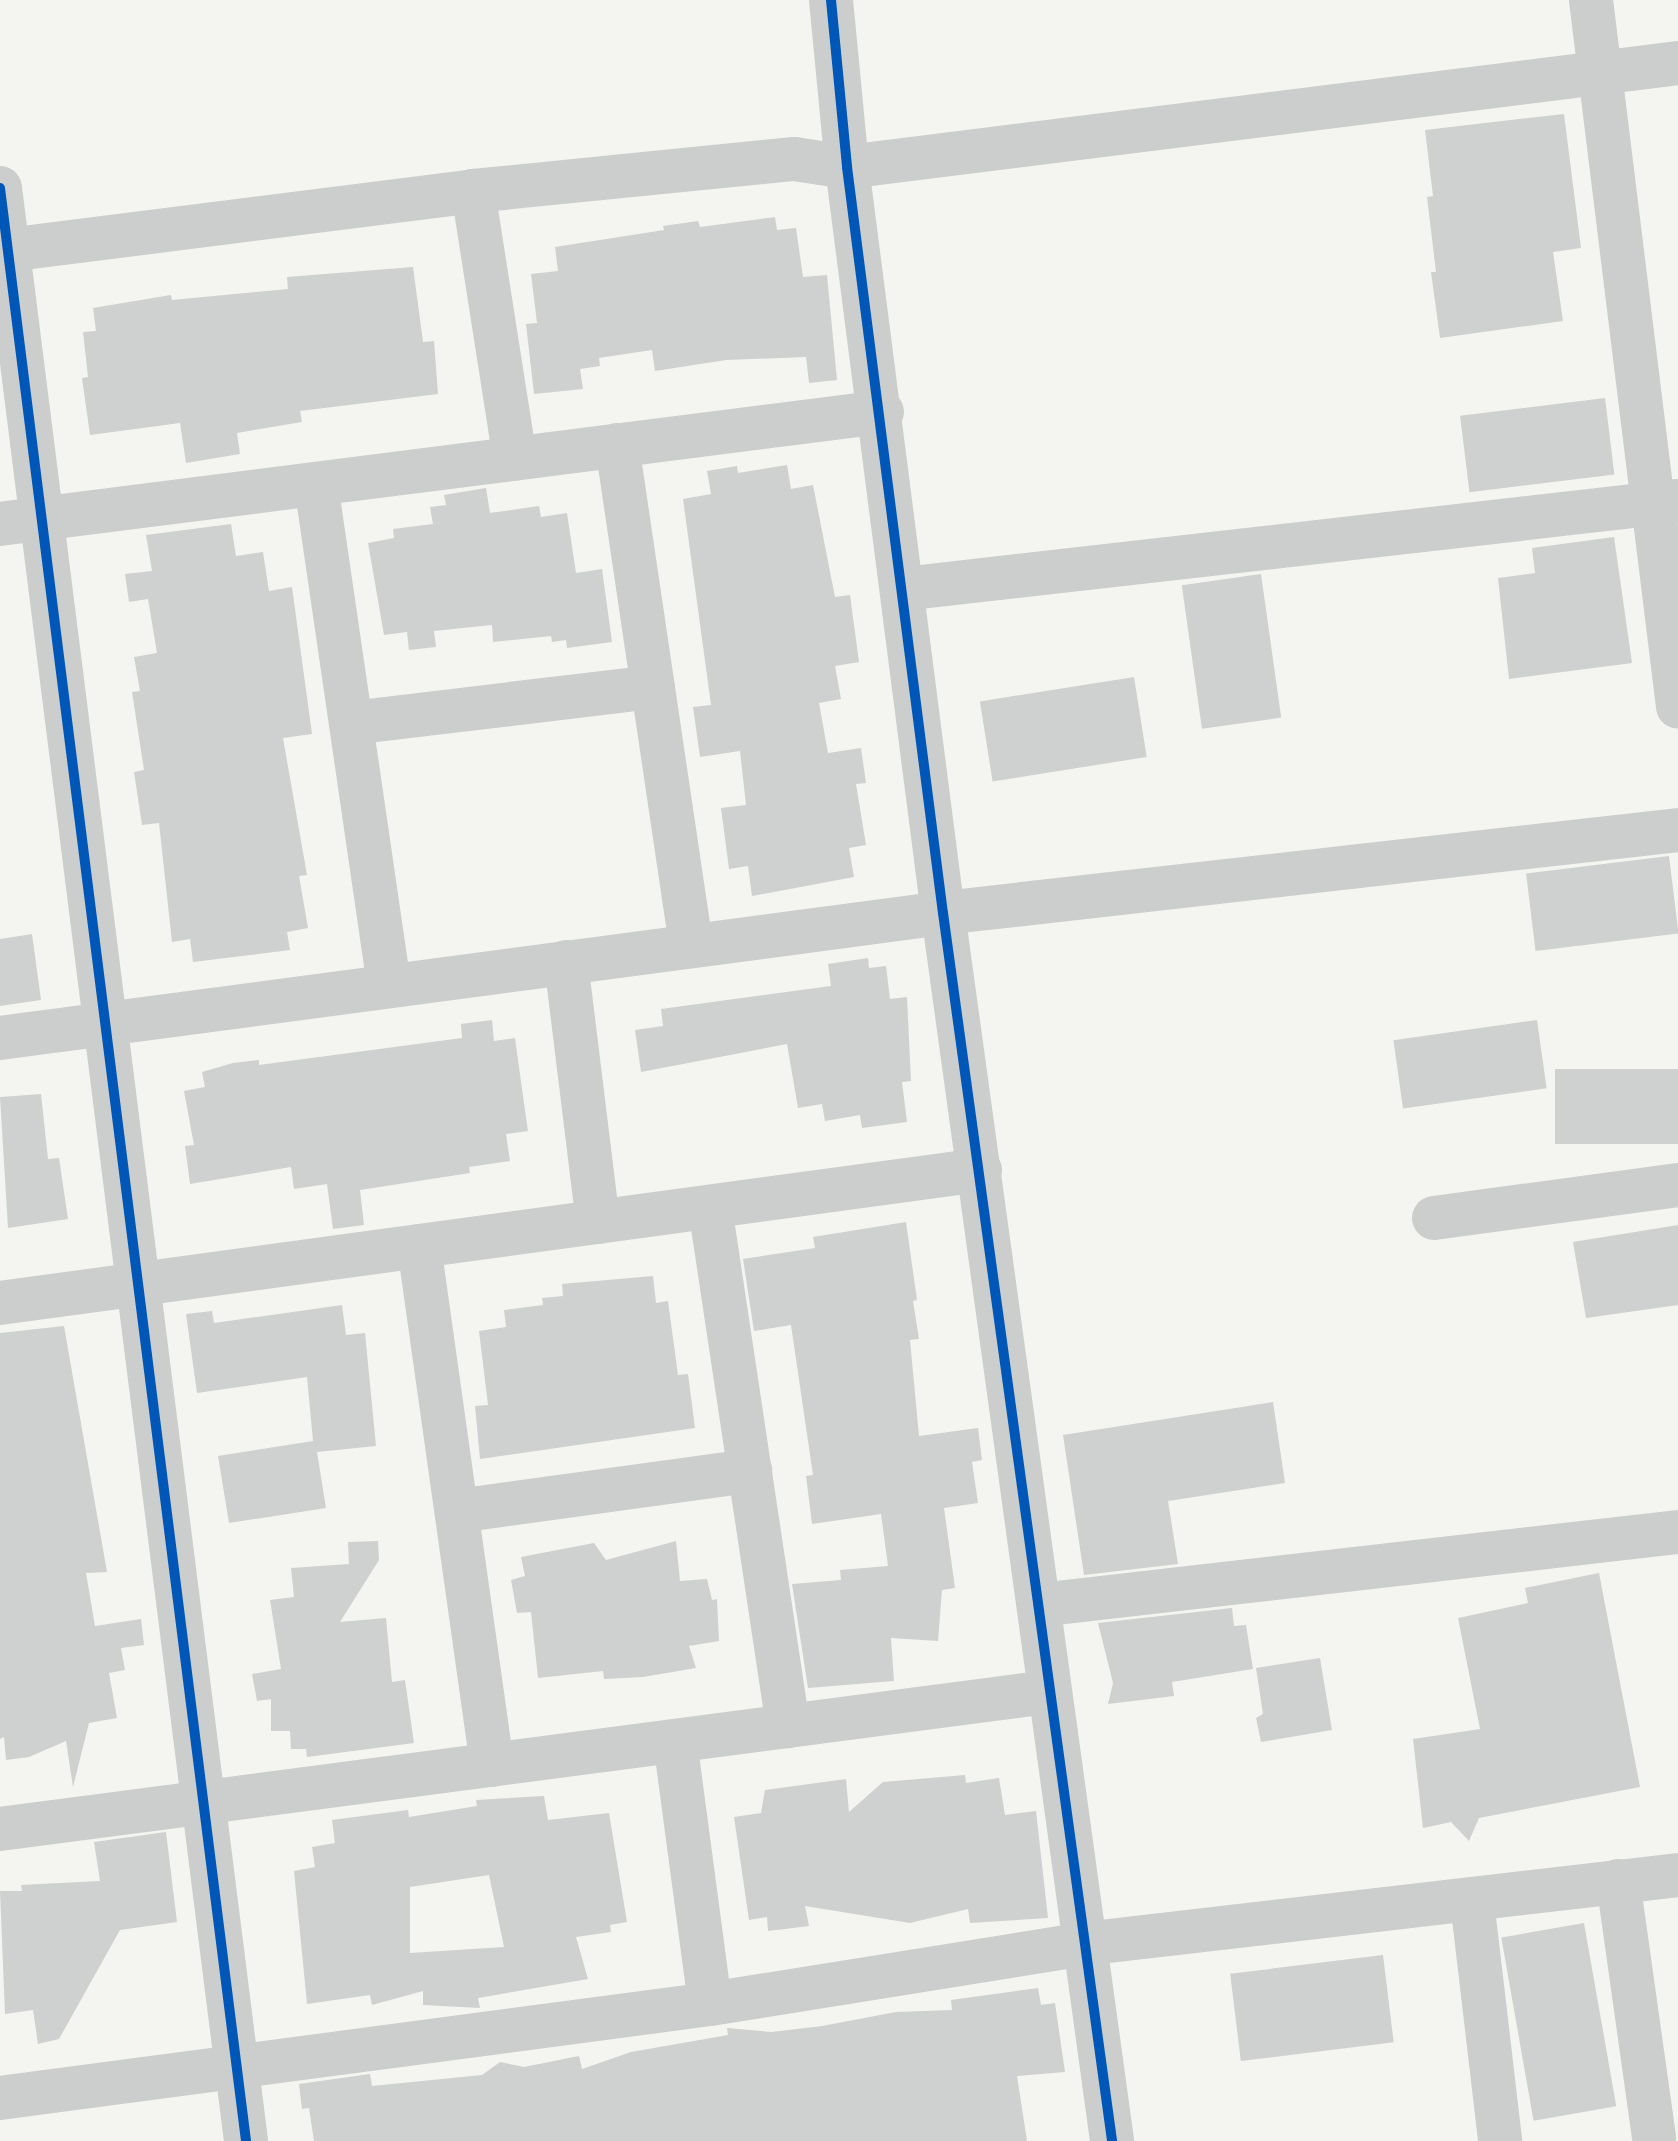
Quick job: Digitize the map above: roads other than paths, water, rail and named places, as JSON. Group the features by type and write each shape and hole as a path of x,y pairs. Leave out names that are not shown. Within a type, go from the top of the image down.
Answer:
{"street":[{"path":"831,0 847,167 882,412 943,913 1039,1605 1047,1692 1112,2141"},
{"path":"1591,0 1666,503 1678,707"},
{"path":"4,251 473,191 794,159 847,167 1678,63"},
{"path":"0,188 21,522 105,1023 246,2141"},
{"path":"473,191 515,459"},
{"path":"21,522 882,412"},
{"path":"617,445 691,945"},
{"path":"316,484 389,985"},
{"path":"903,589 1666,503"},
{"path":"351,723 653,687"},
{"path":"0,1038 943,913 1678,830"},
{"path":"566,962 598,1222"},
{"path":"0,1303 980,1170"},
{"path":"1434,1218 1678,1185"},
{"path":"710,1207 788,1726"},
{"path":"419,1246 492,1765"},
{"path":"457,1511 750,1471"},
{"path":"1039,1605 1678,1532"},
{"path":"0,1829 1047,1692"},
{"path":"675,1741 710,2004"},
{"path":"0,2098 710,2004 1083,1944 1678,1875"},
{"path":"1618,1881 1653,2137"},
{"path":"1472,1901 1500,2141"}]}
